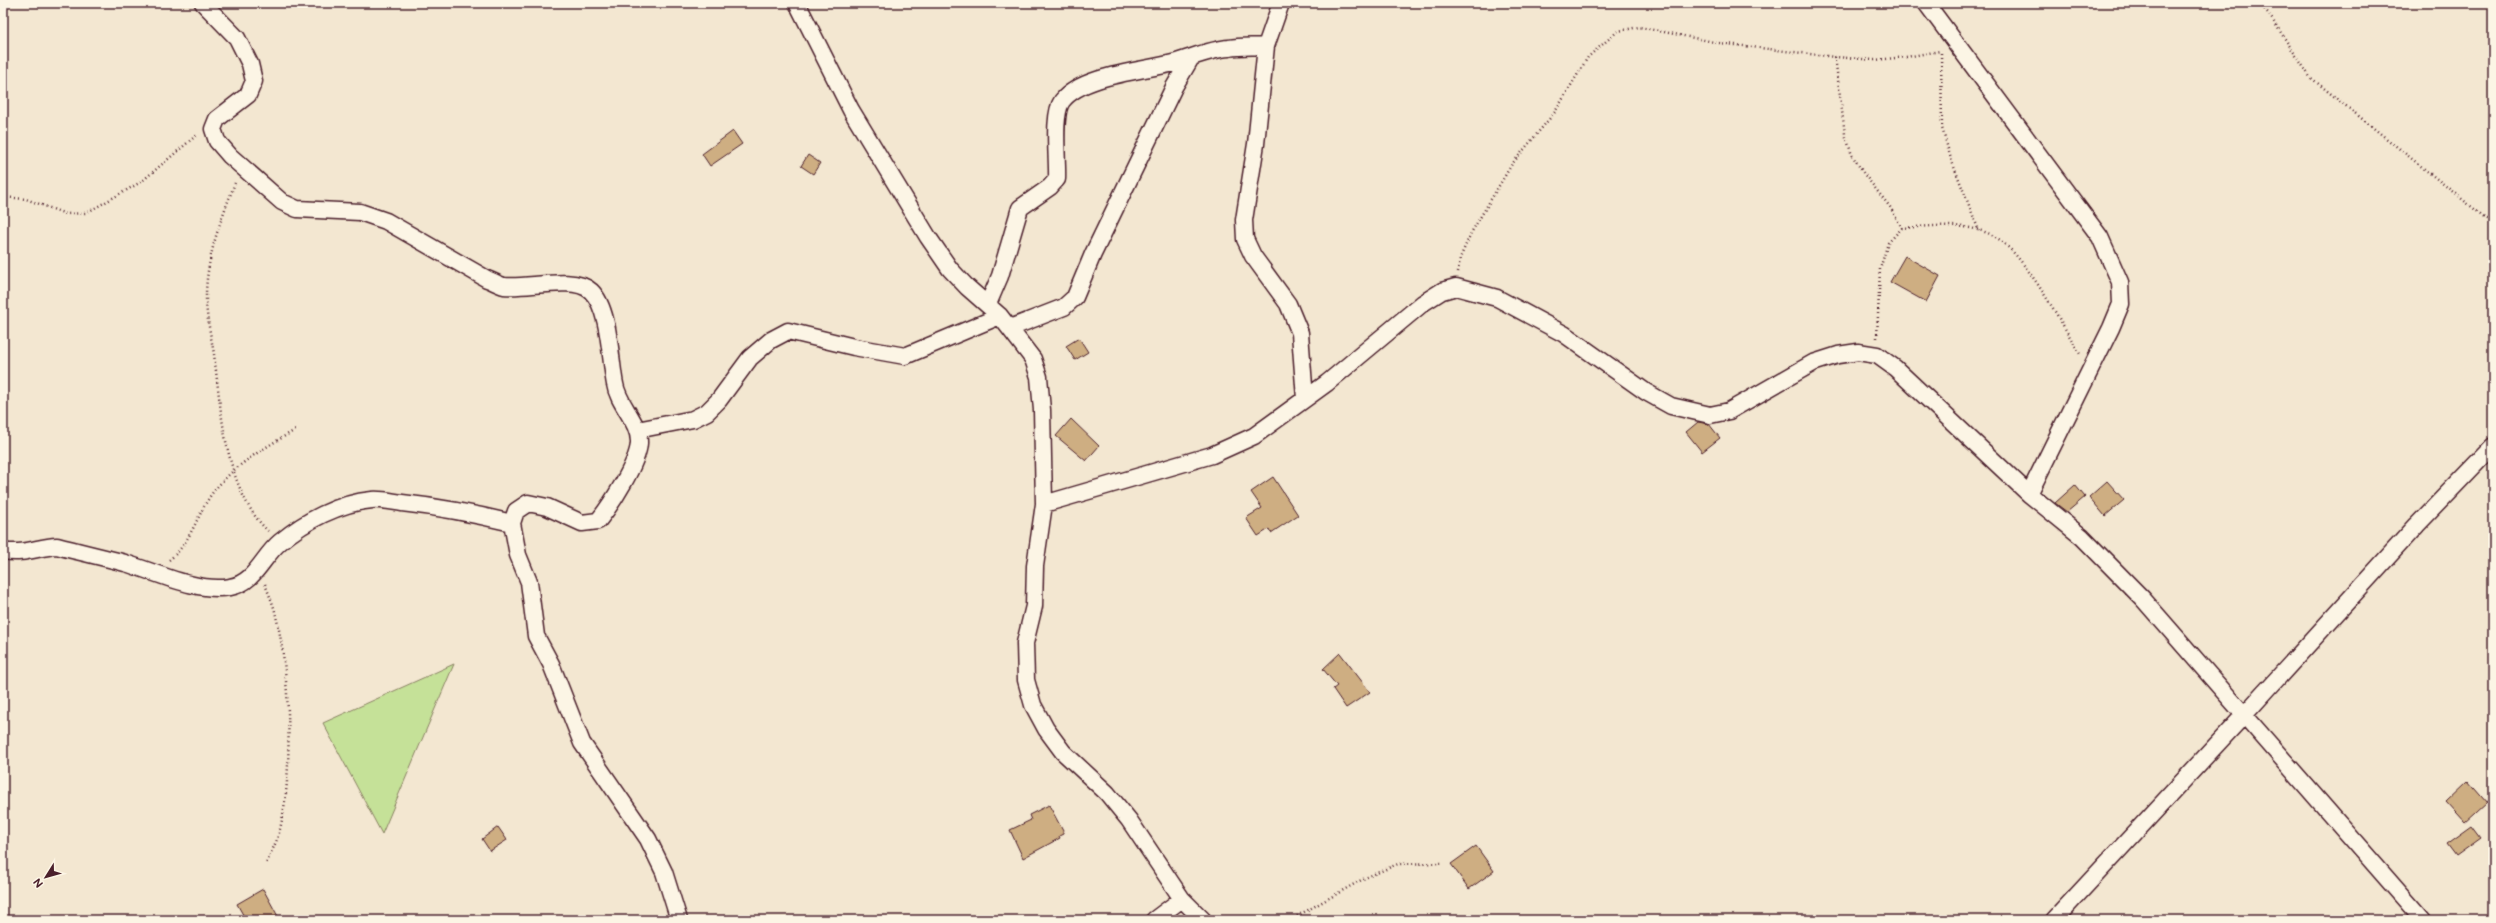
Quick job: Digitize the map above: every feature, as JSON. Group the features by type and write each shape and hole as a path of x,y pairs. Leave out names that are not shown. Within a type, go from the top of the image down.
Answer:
{"street":[{"path":"203,3 237,38 250,64 254,81 248,95 217,118 213,129 218,141 242,167 282,202 298,209 360,212 386,221 487,279 503,286 579,285 591,290 598,301 611,353 615,386 637,430 639,443 635,458 611,505 598,521 582,523 547,507 528,503 516,511 512,524 518,555 529,582 536,636 551,664 582,743 648,839 664,872 679,920"},
{"path":"797,3 851,110 928,237 958,278 1000,316 1033,359 1039,377 1044,504 1036,566 1034,606 1025,643 1026,680 1033,705 1046,729 1063,752 1107,793 1129,820 1182,899 1203,920"},
{"path":"1281,3 1266,46 1256,144 1244,220 1245,239 1253,256 1288,304 1300,333 1305,399"},
{"path":"1926,3 2100,237 2112,261 2120,282 2121,304 2090,372 2029,494"},
{"path":"988,304 1000,276 1020,208 1050,187 1057,179 1057,116 1062,102 1071,92 1085,85 1114,76 1228,48 1266,46"},
{"path":"1010,328 1064,307 1075,297 1093,254 1174,87 1191,58"},
{"path":"1044,504 1212,455 1254,436 1380,341 1423,303 1442,291 1456,287 1497,298 1564,334 1646,392 1671,406 1710,415 1729,411 1813,363 1838,354 1858,352 1877,355 1896,368 1929,398 2029,494 2082,537 2143,599 2245,714 2423,920"},
{"path":"637,430 693,419 707,412 719,400 750,358 771,340 788,331 854,347 905,356 1000,316"},
{"path":"2054,920 2245,714 2417,524 2493,446"},
{"path":"3,551 16,554 30,552 45,547 57,546 189,583 216,588 242,584 253,576 280,542 310,522 339,507 372,500 474,513 512,524"},
{"path":"1154,920 1182,899"}],"path":[{"path":"2259,3 2268,13 2310,77 2493,224"},
{"path":"1456,287 1460,258 1471,233 1512,164 1555,112 1588,57 1618,31 1639,27 1719,43 1835,57 1875,60 1906,58 1959,48"},
{"path":"1941,51 1942,128 1951,159 1979,231"},
{"path":"1835,57 1845,134 1852,155 1864,174 1890,206 1902,228"},
{"path":"3,197 26,199 66,214 86,213 141,182 217,118"},
{"path":"242,167 224,212 210,261 206,298 223,431 233,472 258,522 280,542"},
{"path":"1877,355 1880,269 1888,243 1902,228 1946,226 1979,231 1993,235 2009,247 2030,274 2090,372"},
{"path":"147,570 177,554 206,503 218,486 262,449 296,429"},
{"path":"259,567 276,616 288,722 288,763 282,816 278,834 266,864"},
{"path":"1290,920 1365,878 1398,864 1442,862"}],"green space":[{"path":"454,664 382,834 323,723"}],"building":[{"path":"733,131 742,144 710,166 702,154"},
{"path":"808,155 820,163 813,174 801,166"},
{"path":"1905,256 1940,276 1926,302 1890,282"},
{"path":"1079,338 1088,352 1075,360 1066,346"},
{"path":"1071,419 1099,446 1086,461 1056,436"},
{"path":"1698,422 1709,424 1720,438 1702,452 1686,432"},
{"path":"1273,477 1298,515 1271,533 1269,529 1258,536 1246,518 1262,508 1251,492"},
{"path":"2107,481 2124,500 2105,516 2089,497"},
{"path":"2075,485 2085,497 2067,512 2055,503"},
{"path":"1340,653 1370,692 1346,708 1333,689 1337,686 1323,669"},
{"path":"2468,781 2487,803 2465,823 2446,802"},
{"path":"1049,805 1063,831 1063,834 1059,836 1060,838 1023,858 1010,830 1031,820 1029,815"},
{"path":"2472,826 2481,838 2456,856 2447,844"},
{"path":"498,827 507,840 490,851 482,839"},
{"path":"1476,846 1494,871 1469,889 1451,864"},
{"path":"263,889 280,920 246,920 237,904"}]}
